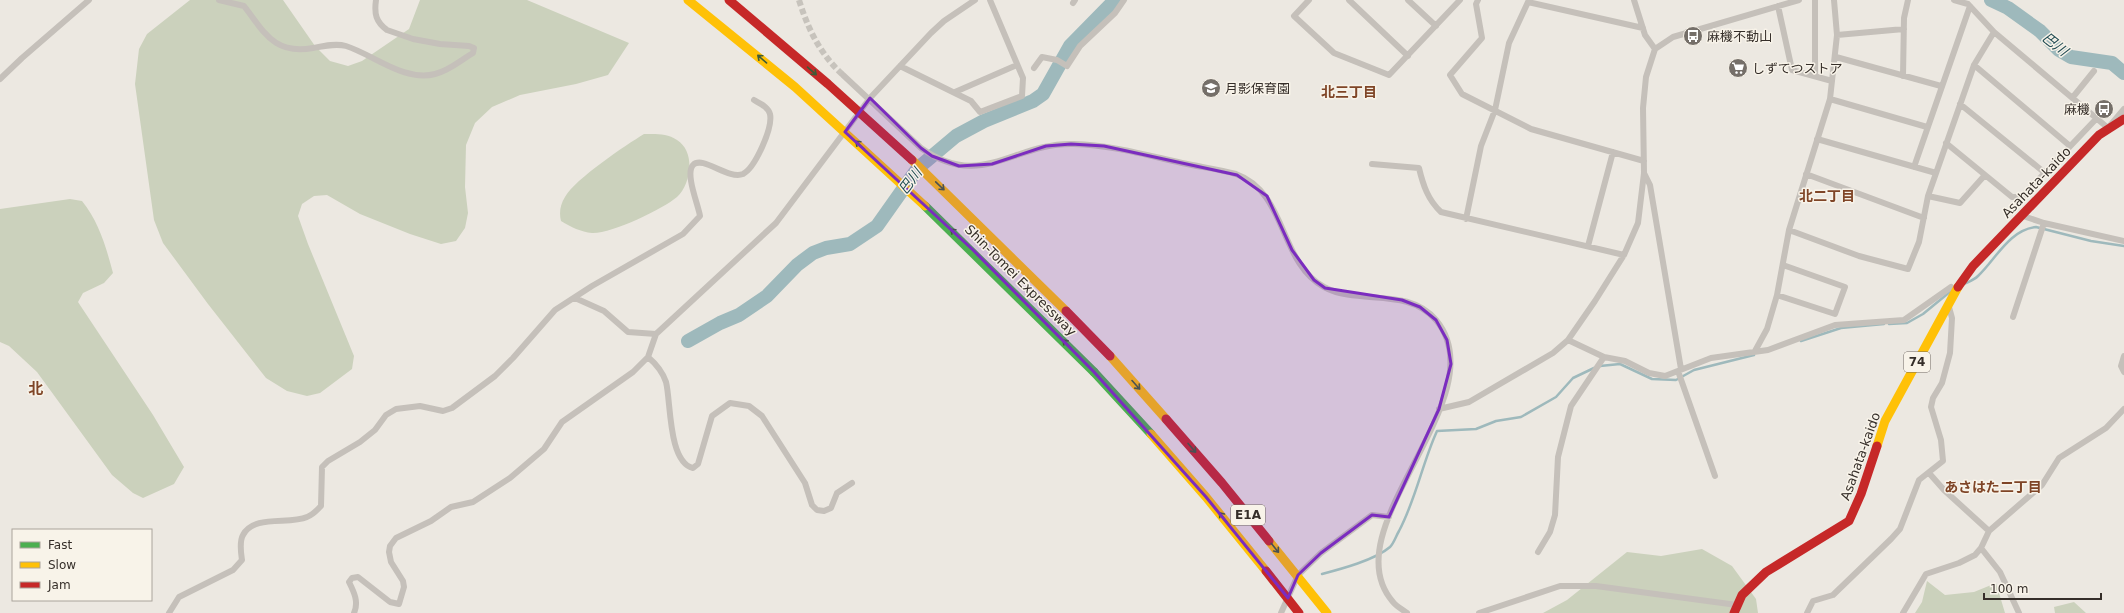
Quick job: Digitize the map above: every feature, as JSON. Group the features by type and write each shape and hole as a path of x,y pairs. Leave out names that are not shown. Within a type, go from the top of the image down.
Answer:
{"main road":[{"name":"Shin-Tomei Expressway","path":"688,0 748,47 898,179 973,250 1094,372 1151,434 1206,497 1300,613"},
{"name":"Shin-Tomei Expressway","path":"729,0 835,90 913,161 1110,356 1222,483 1327,613"},
{"name":"Asahata-kaido","path":"1735,609 1742,595 1766,572 1818,542 1849,521 1862,494 1885,421 1908,376 1949,307 1962,280 1973,266 2108,128 2124,119"}],"street":[{"path":"0,79 89,0"},
{"path":"219,0 244,6 268,37 284,48 302,50 330,45 345,46 389,66 424,76 444,71 473,53 474,48 469,46 440,44 387,30 376,18 374,11 376,0"},
{"path":"354,613 356,608 355,594 349,582 352,578 358,578 390,602 399,604 404,587 403,581 392,562 389,552 390,546 396,538 431,521 451,507 473,502 510,478 544,449 562,422 633,372 648,357 656,334 776,223 870,98 944,21 975,0"},
{"path":"900,66 971,101 980,112 1022,96 1023,78 990,0"},
{"path":"1034,68 1042,57 1057,60 1067,66 1080,46 1114,13 1124,0"},
{"path":"1309,0 1294,16 1334,53 1389,75 1460,0"},
{"path":"1349,0 1408,56"},
{"path":"1408,0 1436,26"},
{"path":"1478,0 1476,4 1482,38 1450,75 1462,94 1531,129 1644,161"},
{"path":"1634,0 1643,28 1655,50"},
{"path":"1439,409 1469,402 1535,365 1568,340 1595,301 1624,254 1638,223 1644,173 1642,108 1646,77 1655,50 1673,37 1799,0"},
{"path":"1815,0 1815,76"},
{"path":"1755,351 1767,329 1777,294 1789,230 1830,98 1838,35 1834,0"},
{"path":"1903,76 1904,30 1908,0"},
{"path":"1954,0 1968,4 1994,32 2108,128 2124,109"},
{"path":"1466,219 1481,146 1495,110 1509,43 1528,2 1530,1 1643,28"},
{"path":"1778,6 1792,70 1832,81"},
{"path":"1914,167 1970,6"},
{"path":"1838,35 1904,30"},
{"path":"1789,230 1859,256 1908,269 1919,242 1928,196 1974,65 1994,32"},
{"path":"1836,57 1941,86"},
{"path":"955,92 1017,65"},
{"path":"1974,65 2070,146"},
{"path":"2073,97 2094,71"},
{"path":"843,75 870,98 921,148 944,162 959,166 992,164 1046,146 1071,144 1104,146 1238,175 1267,196 1292,250 1301,266 1314,280 1325,288 1347,293 1402,300 1420,307 1436,320 1448,340 1452,364 1439,409 1389,517 1380,541 1378,570 1383,586 1393,603 1407,613"},
{"path":"1830,98 1927,127"},
{"path":"169,613 179,597 233,570 242,560 242,536 248,529 254,525 305,518 314,513 321,506 322,468 328,460 360,442 375,430 386,415 396,408 420,406 442,411 452,408 494,376 513,358 555,310 683,234 700,216 690,179 692,167 695,164 703,163 728,174 742,174 754,165 770,124 770,114 766,107 754,100"},
{"path":"1960,104 2045,173"},
{"path":"1946,143 2012,197 2022,197 2097,118"},
{"path":"1817,139 1936,173"},
{"path":"1588,246 1613,152"},
{"path":"1372,164 1419,168 1423,186 1436,207 1442,212 1466,219 1624,254"},
{"path":"1644,173 1650,185 1684,390 1715,476"},
{"path":"1806,174 1924,218"},
{"path":"1928,196 1960,203 1985,175"},
{"path":"2023,216 2044,223 2124,241"},
{"path":"2013,317 2044,223"},
{"path":"1777,294 1835,314 1845,287 1782,265"},
{"path":"1568,340 1604,357 1625,361 1650,373 1665,376 1681,373 1711,358 1768,350 1835,325 1904,320 1951,287"},
{"path":"575,298 604,311 628,332 656,334"},
{"path":"1807,613 1812,601 1833,595 1900,529 1919,480 1943,461 1941,440 1931,407 1933,398 1942,383 1950,353 1952,318 1949,307"},
{"path":"2124,356 2121,366 2124,372"},
{"path":"648,357 654,362 666,381 673,438 680,456 688,466 693,468 698,464 712,416 730,403 736,403 749,406 762,416 806,483 812,505 817,510 824,511 831,508 837,493 852,483"},
{"path":"1538,552 1550,532 1555,515 1558,456 1572,406 1604,357"},
{"path":"1903,613 1926,574 1959,563 1975,555 1981,548 1989,531 2042,485 2058,458 2106,428 2124,409"},
{"path":"1929,473 1944,490 1989,531"},
{"path":"1281,613 1298,575 1309,564 1372,515 1389,517"},
{"path":"1981,548 2000,572 2019,613"},
{"path":"1479,613 1560,586 1596,586 1735,609"}],"highlighted area":[{"path":"870,98 921,148 932,156 959,166 992,164 1046,146 1071,144 1104,146 1237,175 1253,185 1267,196 1292,250 1314,280 1325,288 1402,300 1420,307 1436,320 1447,340 1451,364 1439,409 1389,517 1372,515 1321,553 1298,575 1288,598 1206,497 1094,372 973,250 845,132"}],"green space":[{"path":"190,0 283,0 315,46 330,61 348,66 362,61 409,29 420,0 527,0 629,43 608,75 576,84 520,95 492,107 475,123 466,145 465,187 468,213 465,228 456,241 441,244 410,234 360,214 327,195 314,196 302,204 298,216 354,356 352,369 320,393 307,396 287,391 266,378 208,304 163,243 154,220 135,84 139,49 147,34"},
{"path":"644,134 661,134 669,136 683,145 687,152 689,160 688,176 686,184 677,197 660,208 636,220 601,232 584,232 561,221 560,212 563,200 579,181 625,146"},
{"path":"70,199 82,201 93,217 105,244 113,273 104,283 83,293 78,302 153,415 184,467 174,484 143,498 133,493 112,475 37,372 9,346 0,342 0,209"},
{"path":"1702,549 1732,566 1756,599 1758,613 1543,613 1567,600 1627,552 1661,556"},
{"path":"1927,581 1945,595 1974,592 1996,583 2005,613 1915,613 1922,602"},
{"path":"2074,602 2086,613 2055,613 2054,607"}],"waterway":[{"name":"巴川","path":"688,341 720,323 739,315 767,296 797,265 813,253 826,248 850,244 877,226 918,168 956,136 984,121 1033,101 1043,94 1070,46 1115,0"},
{"name":"巴川","path":"1991,0 2008,8 2040,31 2059,50 2071,57 2112,63 2124,73"},
{"path":"1964,284 1978,276 2011,239 2026,229 2036,227 2091,241 2124,246"},
{"path":"1889,324 1907,323 1923,314 1951,291"},
{"path":"1801,341 1841,328 1884,324"},
{"path":"1600,366 1620,364 1652,379 1676,380 1694,370 1754,355"},
{"path":"1322,574 1367,560 1384,552 1390,547 1410,507 1437,431 1476,429 1496,421 1521,417 1556,397 1573,378 1594,368"}],"tunnel":[{"path":"799,0 806,21 821,50 843,75"}],"traffic: fast":[{"path":"925,206 1094,372"},
{"path":"1094,372 1151,434"}],"traffic: slow":[{"path":"688,0 795,87 925,206"},
{"path":"912,160 1066,311"},
{"path":"1877,446 1885,421 1958,287"},
{"path":"1110,356 1166,419"},
{"path":"1151,434 1206,497 1266,571"},
{"path":"1269,541 1327,613"}],"traffic: jam":[{"path":"729,0 828,84 912,160"},
{"path":"1958,287 1973,266 2099,135 2124,119"},
{"path":"1066,311 1110,356"},
{"path":"1166,419 1222,483 1269,541"},
{"path":"1734,613 1742,595 1766,572 1849,521 1861,494 1877,446"},
{"path":"1266,571 1299,613"}],"place":[{"name":"麻機不動山","path":"1693,36"},
{"name":"しずてつストア","path":"1738,68"},
{"name":"月影保育園","path":"1211,88"},
{"name":"麻機","path":"2104,109"}],"district":[{"name":"北三丁目","path":"1349,92"},
{"name":"北二丁目","path":"1827,196"},
{"name":"北","path":"36,389"},
{"name":"あさはた二丁目","path":"1993,487"}]}
